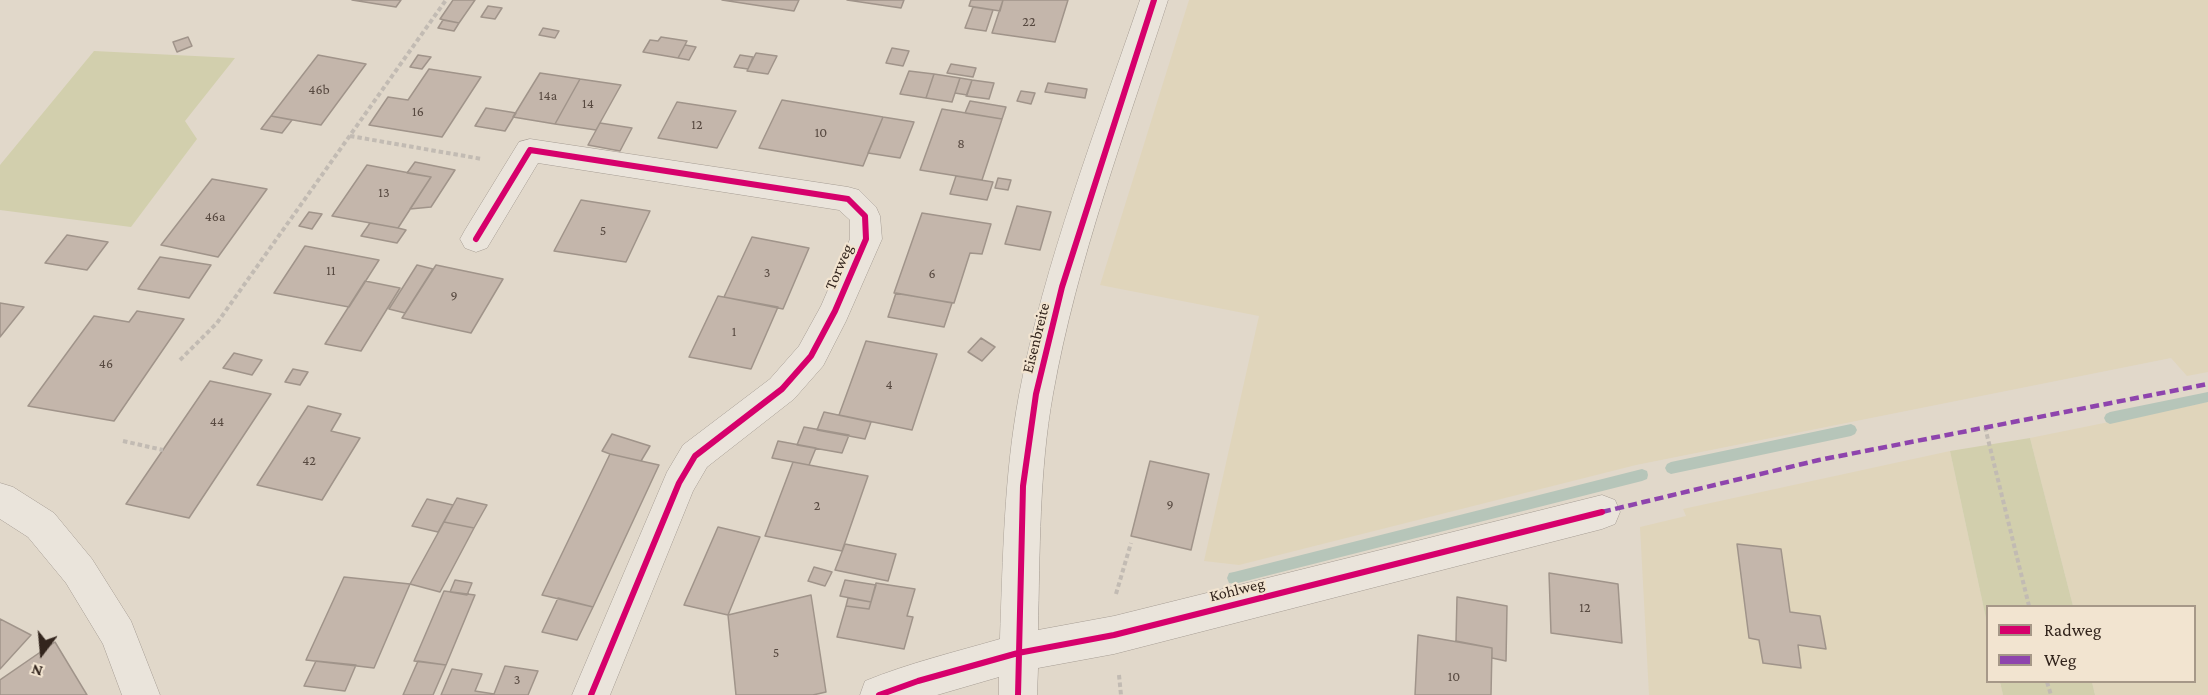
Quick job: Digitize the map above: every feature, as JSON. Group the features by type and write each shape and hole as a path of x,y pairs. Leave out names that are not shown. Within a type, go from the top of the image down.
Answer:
{"street":[{"name":"Eisenbreite","path":"1018,695 1023,486 1036,394 1062,287 1154,0"},
{"path":"476,239 530,150"},
{"name":"Torweg","path":"530,150 848,199 865,216 866,239 812,357 782,389 694,456 679,483 591,695"},
{"path":"0,499 42,525 79,570 118,634 141,695"},
{"name":"Kohlweg","path":"879,695 918,681 1018,653 1083,643 1602,512"}],"path":[{"path":"180,360 217,322 446,0"},
{"path":"350,136 484,159 530,150"},
{"path":"1985,428 2029,605"},
{"path":"123,441 163,450"},
{"path":"1119,633 1116,594 1131,543"}],"shaded area":[{"path":"1189,0 2208,0 2208,372 2187,376 2171,358 1636,465 1239,565 1204,561 1259,316 1100,285"},
{"path":"94,51 235,58 185,121 197,139 131,227 0,210 0,165"},
{"path":"2208,402 2208,695 2095,695 2092,683 2196,683 2196,605 2073,605 2030,438"},
{"path":"2030,438 2073,605 1986,605 1986,618 1950,451"},
{"path":"1950,451 1986,618 1986,683 2000,683 2003,695 1649,695 1640,527 1686,516 1683,509"},
{"path":"2000,683 2092,683 2095,695 2003,695"}],"building":[{"path":"352,0 401,0 396,7"},
{"path":"453,0 475,0 459,23 440,19"},
{"path":"722,0 799,0 794,11"},
{"path":"847,0 904,0 901,8"},
{"path":"971,0 1003,0 1000,11 969,6"},
{"path":"1003,0 1068,0 1055,42 992,33"},
{"path":"488,6 502,8 495,19 481,17"},
{"path":"973,7 993,10 986,31 965,28"},
{"path":"443,20 459,23 454,31 438,28"},
{"path":"543,28 559,31 555,38 539,35"},
{"path":"188,37 192,46 177,52 173,42"},
{"path":"661,37 687,41 678,58 643,52 650,40 658,41"},
{"path":"685,45 696,47 689,60 678,58"},
{"path":"892,48 909,51 903,66 886,63"},
{"path":"756,53 777,56 768,74 747,71"},
{"path":"318,55 366,64 321,125 271,116"},
{"path":"418,55 431,57 422,69 410,67"},
{"path":"740,55 753,57 748,69 734,67"},
{"path":"951,64 976,68 973,77 947,73"},
{"path":"429,69 481,77 442,137 369,125 388,97 408,100"},
{"path":"909,71 934,74 926,98 900,94"},
{"path":"540,73 580,79 555,124 513,117"},
{"path":"934,74 960,78 952,102 926,98"},
{"path":"960,78 972,80 967,95 955,93"},
{"path":"580,79 621,85 596,130 555,124"},
{"path":"972,80 994,83 989,99 966,96"},
{"path":"1048,83 1087,89 1085,98 1045,92"},
{"path":"1021,91 1035,93 1031,104 1017,101"},
{"path":"782,100 883,117 863,166 759,148"},
{"path":"970,101 1006,107 1002,119 965,113"},
{"path":"677,102 736,111 717,148 658,138"},
{"path":"486,108 516,113 505,131 475,126"},
{"path":"942,109 1002,119 982,180 920,170"},
{"path":"271,116 292,120 282,133 261,129"},
{"path":"883,117 914,122 900,158 868,153"},
{"path":"600,123 632,128 620,151 588,145"},
{"path":"415,162 455,170 431,207 410,209 431,177 407,173"},
{"path":"367,165 431,177 398,228 332,216"},
{"path":"956,176 993,182 987,200 950,194"},
{"path":"998,178 1011,180 1008,190 995,188"},
{"path":"212,179 267,189 218,257 161,245"},
{"path":"581,200 650,211 626,262 554,251"},
{"path":"1017,206 1051,212 1040,250 1005,244"},
{"path":"309,212 322,214 312,229 299,226"},
{"path":"922,213 991,224 982,254 970,253 954,303 894,293"},
{"path":"370,223 406,230 397,243 361,236"},
{"path":"67,235 108,242 87,270 45,263"},
{"path":"752,237 809,248 783,309 724,297"},
{"path":"305,246 379,260 349,307 274,293"},
{"path":"160,257 211,265 189,298 138,289"},
{"path":"417,265 433,269 405,313 389,309"},
{"path":"436,265 503,279 471,333 402,318"},
{"path":"365,281 400,288 361,351 325,344"},
{"path":"896,293 952,303 944,327 888,317"},
{"path":"718,296 778,307 751,369 689,357"},
{"path":"0,303 24,307 0,337"},
{"path":"137,311 184,319 114,421 28,406 94,316 129,322"},
{"path":"981,338 995,347 982,361 968,352"},
{"path":"866,341 937,354 912,430 839,415"},
{"path":"234,353 262,360 252,375 223,368"},
{"path":"293,369 308,372 300,385 285,382"},
{"path":"210,381 271,394 189,518 126,504"},
{"path":"308,406 341,414 331,431 360,438 322,500 257,485"},
{"path":"824,412 871,422 865,439 817,430"},
{"path":"804,427 849,435 842,453 797,445"},
{"path":"612,434 650,446 641,461 602,451"},
{"path":"778,441 816,448 809,465 772,458"},
{"path":"610,454 659,465 593,607 542,595"},
{"path":"1150,461 1209,474 1191,550 1131,536"},
{"path":"793,462 868,476 842,551 765,536"},
{"path":"457,498 487,505 474,528 444,522"},
{"path":"427,499 453,505 438,532 412,526"},
{"path":"444,522 474,528 440,592 410,584"},
{"path":"718,527 760,537 728,615 684,605"},
{"path":"845,544 896,554 888,581 835,570"},
{"path":"1737,544 1781,549 1790,612 1820,616 1826,649 1798,645 1801,668 1763,663 1759,640 1749,638"},
{"path":"814,567 832,572 825,586 808,581"},
{"path":"1549,573 1618,584 1622,643 1551,633"},
{"path":"344,577 410,584 374,668 306,660"},
{"path":"455,580 472,583 467,595 450,592"},
{"path":"845,580 876,585 871,602 840,596"},
{"path":"876,583 915,589 907,616 913,617 904,649 837,637 846,606 869,609"},
{"path":"444,591 475,595 446,665 414,661"},
{"path":"811,595 826,692 813,695 736,695 728,615"},
{"path":"1457,597 1507,606 1506,661 1492,658 1492,648 1456,641"},
{"path":"558,598 593,607 577,640 542,632"},
{"path":"848,598 871,602 869,609 846,606"},
{"path":"0,619 31,635 0,669"},
{"path":"1418,635 1492,648 1491,695 1415,695"},
{"path":"55,642 87,695 0,695 0,680"},
{"path":"316,661 356,665 345,691 304,686"},
{"path":"418,661 446,665 433,695 403,695"},
{"path":"505,666 538,671 528,695 441,695 452,669 482,674 475,691 494,694"}],"waterway":[{"path":"2110,418 2208,397"},
{"path":"1671,468 1851,430"},
{"path":"1234,578 1642,475"}],"marked path":[{"path":"1602,512 1819,460 2208,384"}],"cycle path":[{"path":"1018,695 1023,486 1036,394 1062,287 1154,0"},
{"path":"476,239 530,150 848,199 865,216 866,239 835,311 811,356 782,389 695,456 679,483 591,695"},
{"path":"879,695 918,681 1018,653 1114,635 1602,512"}]}
